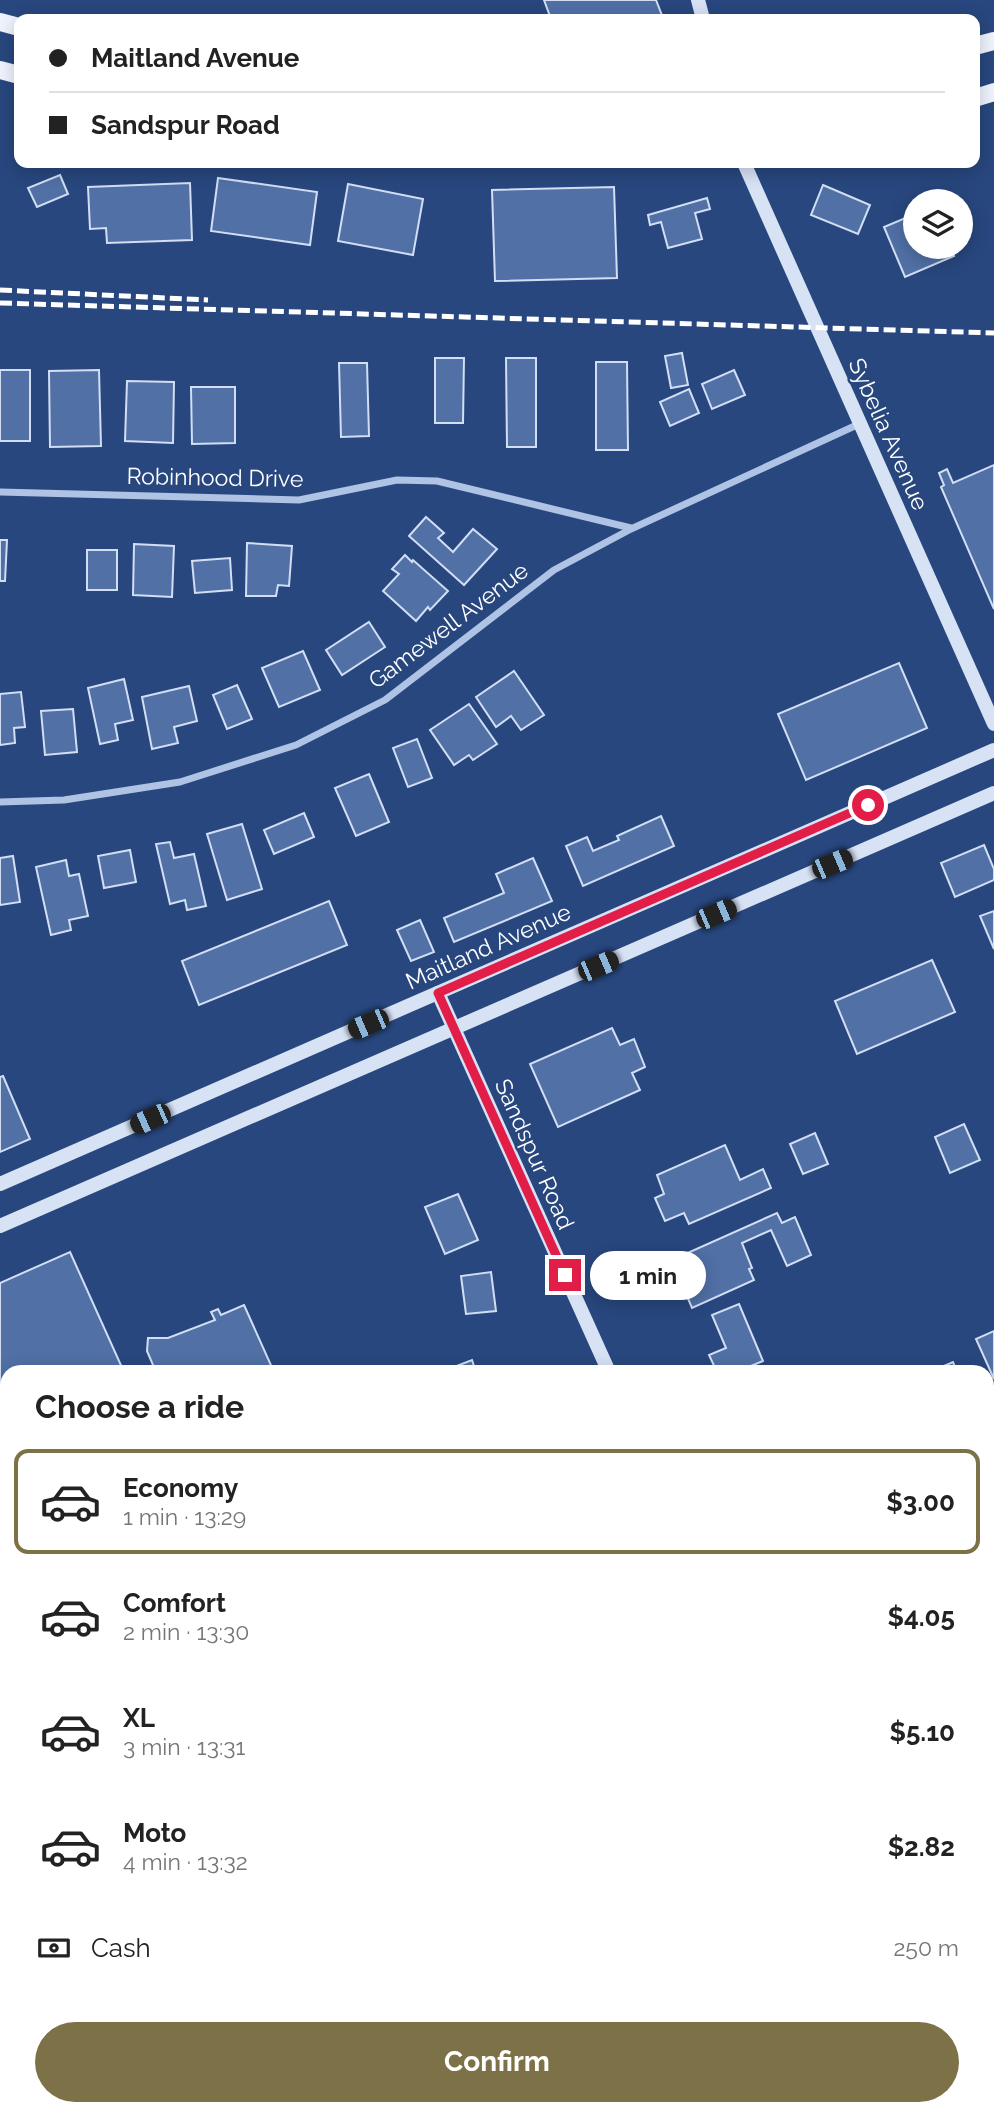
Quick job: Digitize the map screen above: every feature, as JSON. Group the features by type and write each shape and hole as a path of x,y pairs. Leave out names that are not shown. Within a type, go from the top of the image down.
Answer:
{"main road":[{"name":"Sybelia Avenue","path":"746,168 994,724"},
{"name":"Maitland Avenue","path":"0,1184 994,750"},
{"path":"0,1226 994,793"},
{"name":"Sandspur Road","path":"438,993 605,1365"}],"street":[{"name":"Gamewell Avenue","path":"0,802 64,800 180,782 296,745 385,700 554,570 631,528 859,424"},
{"name":"Robinhood Drive","path":"0,492 299,499 397,480 438,481 631,528"}],"building":[{"path":"544,0 656,0 661,14 549,14"},
{"path":"60,175 68,194 37,207 28,188"},
{"path":"218,178 317,192 310,245 211,231"},
{"path":"190,183 192,240 107,243 106,228 90,229 88,187"},
{"path":"348,184 423,199 413,255 338,241"},
{"path":"823,185 870,205 858,234 811,215"},
{"path":"614,187 617,278 495,281 492,190"},
{"path":"707,198 710,209 695,213 702,239 668,248 661,222 650,225 648,215"},
{"path":"903,219 903,259 947,259 905,277 884,227"},
{"path":"682,353 688,385 671,388 665,356"},
{"path":"435,358 464,358 463,423 435,423"},
{"path":"506,358 536,358 536,447 507,447"},
{"path":"596,362 627,362 628,450 596,450"},
{"path":"339,363 367,363 369,436 341,437"},
{"path":"0,370 30,370 30,441 0,441"},
{"path":"99,370 101,446 50,447 49,371"},
{"path":"734,370 745,395 712,409 702,384"},
{"path":"127,381 174,382 173,443 125,441"},
{"path":"191,387 235,387 235,443 192,444"},
{"path":"689,389 699,413 670,426 660,402"},
{"path":"994,465 994,609 941,487 944,485 939,473 947,469 953,483"},
{"path":"426,517 444,533 438,538 453,552 473,529 497,549 464,585 409,536"},
{"path":"0,540 7,540 5,581 0,581"},
{"path":"247,543 292,546 289,586 278,585 276,596 246,596"},
{"path":"134,544 174,546 172,597 133,595"},
{"path":"87,550 117,550 117,590 87,590"},
{"path":"405,555 448,591 416,621 383,591 399,574 392,569"},
{"path":"230,558 232,590 195,593 192,561"},
{"path":"369,622 385,647 342,675 326,650"},
{"path":"303,651 320,690 279,707 262,668"},
{"path":"899,663 927,728 806,780 778,714"},
{"path":"514,671 544,715 521,730 511,716 496,727 476,697"},
{"path":"124,679 133,720 115,724 118,740 100,744 88,688"},
{"path":"237,685 252,719 227,729 213,695"},
{"path":"189,686 197,721 174,727 178,743 152,749 142,697"},
{"path":"21,692 25,727 14,728 15,743 0,745 0,694"},
{"path":"469,704 497,744 473,760 469,755 454,765 430,730"},
{"path":"73,709 77,752 45,755 41,711"},
{"path":"417,739 432,778 408,787 393,748"},
{"path":"369,774 389,822 356,836 335,788"},
{"path":"304,813 314,837 274,854 264,830"},
{"path":"661,816 674,846 583,886 566,846 587,837 593,851 619,840 617,836"},
{"path":"242,824 262,889 227,900 207,834"},
{"path":"170,842 174,858 194,854 206,906 187,910 185,900 170,904 156,844"},
{"path":"984,845 994,869 994,880 955,897 941,863"},
{"path":"130,850 136,882 104,888 98,856"},
{"path":"13,856 20,902 0,905 0,858"},
{"path":"533,858 552,901 454,942 444,918 504,893 496,874"},
{"path":"66,860 69,876 79,874 88,916 69,920 71,930 51,935 36,867"},
{"path":"329,901 347,945 199,1005 182,961"},
{"path":"994,911 994,949 980,916"},
{"path":"420,920 434,952 411,961 397,930"},
{"path":"932,960 955,1012 857,1054 835,1001"},
{"path":"612,1028 620,1045 634,1039 645,1067 632,1073 640,1090 558,1127 530,1064"},
{"path":"3,1076 30,1139 0,1152 0,1077"},
{"path":"964,1124 980,1160 950,1173 935,1137"},
{"path":"815,1133 828,1164 803,1174 790,1144"},
{"path":"725,1145 740,1180 763,1169 771,1188 689,1224 684,1213 665,1221 655,1198 664,1194 657,1175"},
{"path":"458,1194 478,1240 445,1254 425,1207"},
{"path":"777,1213 782,1223 795,1217 811,1255 787,1266 771,1230 742,1243 754,1280 692,1308 686,1294 692,1291 684,1270 689,1267 683,1255"},
{"path":"70,1252 121,1365 0,1365 0,1283"},
{"path":"491,1272 496,1311 466,1314 461,1276"},
{"path":"739,1304 763,1361 753,1365 714,1365 709,1355 726,1348 712,1315"},
{"path":"244,1305 271,1365 153,1365 147,1351 148,1338 168,1338 215,1320 211,1312 218,1309 221,1315"},
{"path":"994,1331 994,1365 988,1365 976,1339"},
{"path":"472,1360 474,1365 459,1365"}],"railway":[{"path":"0,290 208,300"},
{"path":"0,303 994,333"}],"route":[{"path":"565,1275 438,993 868,805"}]}
